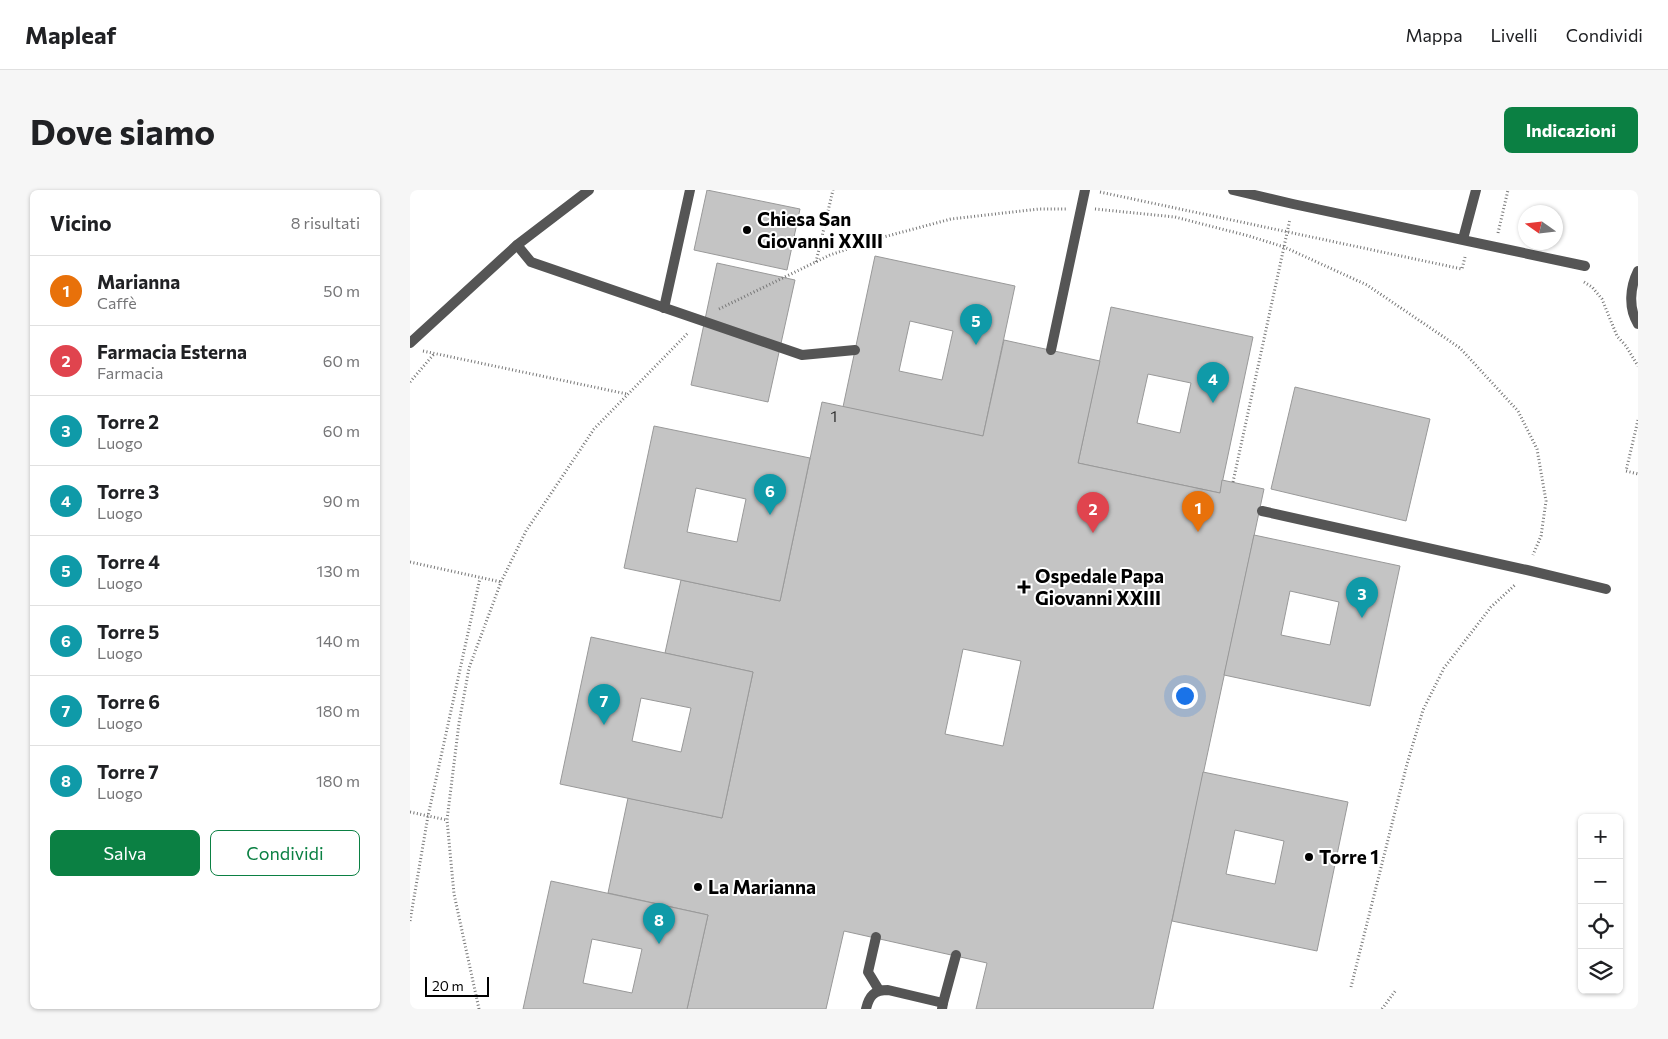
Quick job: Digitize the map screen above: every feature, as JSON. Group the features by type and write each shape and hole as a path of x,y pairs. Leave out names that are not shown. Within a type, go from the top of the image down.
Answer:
{"street":[{"path":"410,343 517,245 589,190"},
{"path":"664,308 690,190"},
{"path":"1051,350 1085,190"},
{"path":"1233,190 1585,266"},
{"path":"1463,239 1476,190"},
{"path":"517,245 531,262 802,355 855,350"},
{"path":"1638,272 1632,288 1631,303 1638,324"},
{"path":"1262,511 1606,589"},
{"path":"876,937 868,972 879,990"},
{"path":"866,1009 867,1002 872,994 879,990 888,990 943,1006 956,955"}],"path":[{"path":"816,263 833,190"},
{"path":"1093,190 1462,270 1466,254"},
{"path":"1495,247 1508,190"},
{"path":"1233,482 1293,204"},
{"path":"845,249 951,220 1039,209 1098,209 1175,217 1284,247 1367,285 1460,348 1518,411 1537,449 1546,501 1542,536 1524,576 1491,607 1444,668 1423,710 1407,764 1351,987"},
{"path":"1577,277 1592,287 1602,299 1618,336 1638,366"},
{"path":"420,351 627,394 594,429 526,531 500,582 469,668 457,739 447,820 454,894 478,1009"},
{"path":"410,382 434,354"},
{"path":"1638,420 1626,471 1638,474"},
{"path":"410,562 500,582"},
{"path":"410,921 428,816 480,578"},
{"path":"410,812 447,820"},
{"path":"1382,1009 1396,990"}],"building":[{"name":"Chiesa San Giovanni XXIII","path":"707,190 800,209 787,270 694,250"},
{"path":"875,256 1015,286 983,436 843,407","holes":["910,321 953,331 942,380 899,371"]},
{"path":"717,263 795,280 768,402 691,385"},
{"path":"1111,307 1253,337 1220,493 1078,463","holes":["1148,374 1191,383 1180,433 1137,423"]},
{"path":"1004,340 1100,361 1078,463 1220,493 1222,480 1264,489 1153,1009 976,1009 987,963 844,931 826,1009 687,1009 708,915 608,893 628,798 722,818 753,672 665,653 681,580 780,601 822,402 983,436","holes":["963,649 1021,661 1003,746 945,734"]},
{"path":"1295,387 1430,419 1406,521 1271,489"},
{"path":"654,426 810,458 780,601 624,568","holes":["696,488 746,499 737,542 687,532"]},
{"path":"1254,535 1400,566 1370,706 1224,675","holes":["1290,591 1339,602 1330,645 1281,635"]},
{"path":"591,637 753,672 722,818 560,784","holes":["641,698 691,708 681,752 632,741"]},
{"name":"Torre 1","path":"1203,772 1348,802 1317,951 1172,921","holes":["1235,830 1284,841 1275,884 1226,874"]},
{"path":"551,881 708,915 687,1009 523,1009","holes":["592,939 642,949 632,993 583,983"]}],"place":[{"name":"Chiesa San Giovanni XXIII","path":"747,230"},
{"name":"Torre 4","path":"976,345"},
{"name":"Torre 3","path":"1213,403"},
{"name":"Torre 5","path":"770,515"},
{"name":"Marianna","path":"1198,532"},
{"name":"Farmacia Esterna","path":"1093,533"},
{"name":"Ospedale Papa Giovanni XXIII","path":"1024,587"},
{"name":"Torre 2","path":"1362,618"},
{"name":"Torre 6","path":"604,725"},
{"name":"Torre 1","path":"1309,857"},
{"name":"La Marianna","path":"698,887"},
{"name":"Torre 7","path":"659,944"}]}
